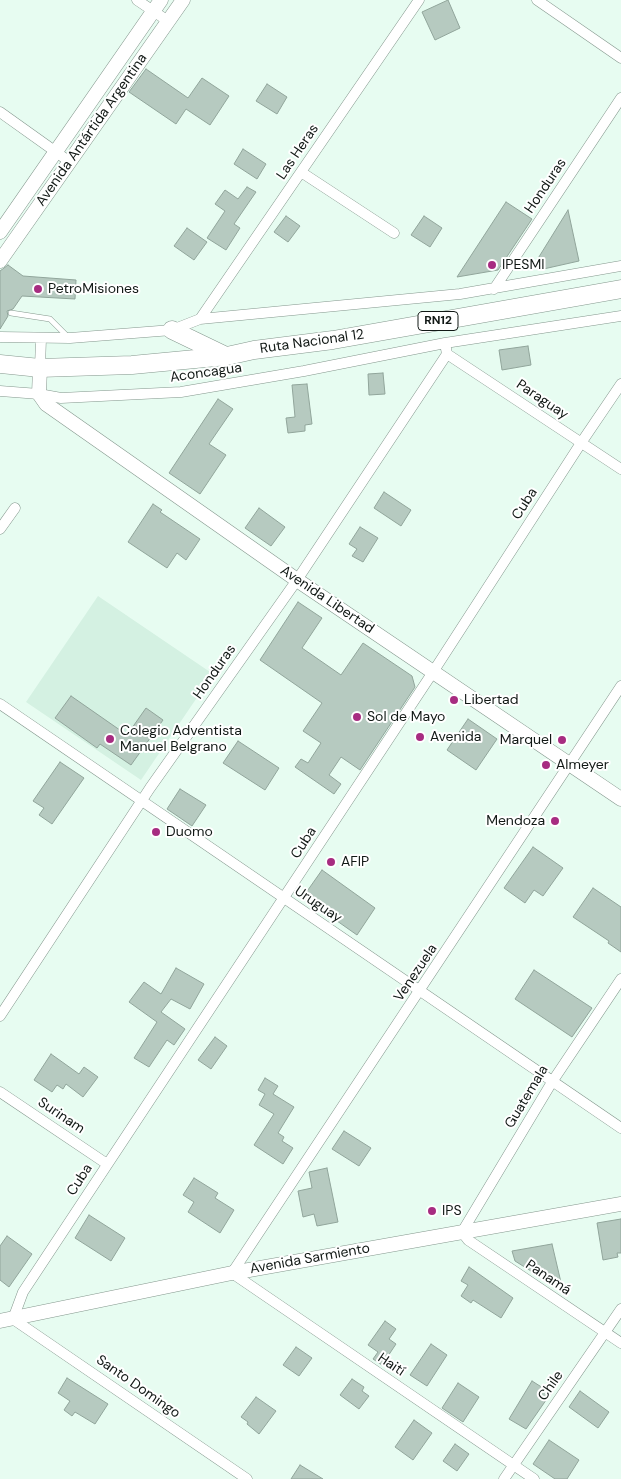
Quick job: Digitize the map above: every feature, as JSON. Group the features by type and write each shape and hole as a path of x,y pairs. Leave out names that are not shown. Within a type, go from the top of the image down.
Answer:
{"highway":[{"name":"Ruta Nacional 12","path":"0,364 40,368 132,365 227,356 254,350 333,340 621,289"},
{"path":"172,330 227,356"}],"main road":[{"name":"Avenida Antártida Argentina","path":"0,261 183,0"},
{"name":"Avenida Antártida Argentina","path":"0,232 157,6"},
{"path":"39,394 40,368"},
{"name":"Avenida Libertad","path":"39,394 46,404 297,580 621,799"},
{"name":"Avenida Sarmiento","path":"7,1320 232,1273 621,1204"}],"street":[{"path":"138,0 157,6 168,22"},
{"name":"Las Heras","path":"200,319 419,0"},
{"path":"537,0 621,58"},
{"name":"Honduras","path":"494,289 621,98"},
{"path":"0,112 70,162"},
{"path":"301,172 394,233"},
{"path":"0,337 70,338 172,330 200,319 460,294 621,266"},
{"name":"Aconcagua","path":"0,391 61,398 182,392 304,371 444,343 621,316"},
{"path":"40,368 41,338"},
{"path":"444,343 447,354"},
{"name":"Honduras","path":"0,1016 142,800 297,580 447,354"},
{"name":"Paraguay","path":"447,354 621,469"},
{"name":"Cuba","path":"7,1320 23,1292 284,898 581,442 621,384"},
{"path":"0,529 14,508"},
{"name":"Venezuela","path":"232,1273 621,686"},
{"name":"Uruguay","path":"0,705 621,1128"},
{"name":"Guatemala","path":"462,1232 552,1082 621,979"},
{"name":"Surinam","path":"0,1092 107,1164"},
{"name":"Panamá","path":"462,1232 468,1240 621,1343"},
{"name":"Haití","path":"232,1273 534,1479"},
{"name":"Chile","path":"504,1479 621,1309"},
{"name":"Santo Domingo","path":"7,1320 25,1325 247,1479"}],"lane":[{"path":"11,313 50,319 70,338"}],"shaded area":[{"path":"98,596 213,674 141,780 26,702"}],"building":[{"path":"448,0 460,28 435,40 422,12"},
{"path":"146,69 188,98 202,78 229,96 210,125 186,109 176,124 129,92"},
{"path":"267,84 287,97 277,114 256,101"},
{"path":"243,149 266,164 257,179 234,164"},
{"path":"247,187 256,192 234,224 240,228 226,250 207,238 225,211 215,204 225,190 238,199"},
{"path":"506,202 532,219 498,270 457,277"},
{"path":"568,210 579,261 539,270 537,260"},
{"path":"286,216 300,226 288,242 274,232"},
{"path":"424,216 442,228 430,247 411,235"},
{"path":"187,228 207,242 194,260 174,246"},
{"name":"PetroMisiones","path":"8,265 23,276 76,280 75,299 22,296 13,309 7,311 8,316 0,329 0,271"},
{"path":"528,346 531,365 502,370 499,350"},
{"path":"383,373 385,394 369,395 368,374"},
{"path":"307,384 312,424 305,425 305,431 288,433 286,418 295,417 292,385"},
{"path":"218,399 233,409 209,444 226,455 200,494 169,473"},
{"path":"384,492 411,510 401,526 374,508"},
{"path":"153,504 162,510 160,512 200,539 186,560 177,553 167,568 128,542"},
{"path":"259,508 285,527 271,546 245,528"},
{"path":"360,527 378,538 363,562 352,556 357,549 349,544"},
{"name":"Sol de Mayo","path":"298,602 322,618 302,648 341,675 363,643 412,676 415,687 360,770 341,757 329,775 341,784 334,794 295,767 301,759 308,763 321,743 303,731 322,703 260,660"},
{"path":"71,696 127,735 146,708 163,720 131,765 100,744 97,748 55,718"},
{"path":"468,719 497,739 476,770 447,750"},
{"path":"238,741 279,768 265,790 223,763"},
{"path":"60,762 84,778 52,824 39,815 44,808 33,801"},
{"path":"180,789 206,805 192,826 167,809"},
{"path":"533,847 563,868 543,896 534,890 525,903 504,888"},
{"path":"322,870 375,908 357,935 303,897"},
{"path":"593,888 621,907 621,952 608,943 609,941 573,917"},
{"path":"176,968 204,984 190,1009 171,999 161,1012 185,1029 174,1045 167,1040 149,1067 134,1058 157,1022 129,1002 144,982 161,994"},
{"path":"534,970 592,1008 572,1037 515,999"},
{"path":"215,1037 227,1046 211,1069 198,1060"},
{"path":"51,1054 79,1074 84,1067 98,1077 83,1097 66,1084 63,1089 57,1085 52,1092 34,1080"},
{"path":"265,1078 278,1086 273,1094 294,1107 278,1133 284,1137 282,1141 293,1148 283,1164 254,1145 274,1114 259,1105 265,1094 258,1090"},
{"path":"344,1131 371,1148 359,1166 332,1149"},
{"path":"327,1168 338,1222 317,1226 314,1214 303,1217 298,1191 312,1188 309,1172"},
{"path":"194,1178 218,1193 215,1198 234,1210 220,1233 188,1212 194,1202 183,1195"},
{"path":"89,1215 125,1238 111,1261 75,1238"},
{"path":"621,1219 621,1253 617,1253 618,1257 603,1260 597,1223"},
{"path":"7,1236 32,1254 9,1287 0,1280 0,1246"},
{"path":"552,1244 563,1291 515,1261 512,1251"},
{"path":"469,1267 513,1298 501,1318 473,1300 471,1303 461,1296 468,1285 461,1281"},
{"path":"385,1321 396,1329 389,1339 396,1344 382,1365 373,1359 378,1352 368,1345"},
{"path":"431,1344 447,1355 427,1386 410,1375"},
{"path":"296,1347 312,1358 299,1376 283,1365"},
{"path":"67,1378 108,1404 95,1424 75,1412 72,1416 64,1410 70,1401 58,1393"},
{"path":"352,1379 364,1387 362,1391 369,1396 359,1409 340,1395"},
{"path":"532,1381 551,1393 526,1429 509,1419"},
{"path":"458,1383 479,1397 463,1422 442,1408"},
{"path":"580,1391 609,1412 598,1428 569,1407"},
{"path":"256,1397 276,1411 259,1434 241,1417"},
{"path":"414,1420 432,1433 413,1460 395,1447"},
{"path":"549,1440 579,1460 567,1479 555,1479 533,1464"},
{"path":"455,1444 469,1454 457,1471 443,1461"},
{"path":"300,1465 323,1479 291,1479"}],"place":[{"name":"IPESMI","path":"492,265"},
{"name":"PetroMisiones","path":"38,289"},
{"name":"Libertad","path":"454,700"},
{"name":"Sol de Mayo","path":"357,717"},
{"name":"Avenida","path":"420,737"},
{"name":"Colegio Adventista Manuel Belgrano","path":"110,739"},
{"name":"Marquel","path":"562,740"},
{"name":"Almeyer","path":"546,765"},
{"name":"Mendoza","path":"555,821"},
{"name":"Duomo","path":"156,832"},
{"name":"AFIP","path":"331,862"},
{"name":"IPS","path":"432,1211"}]}
